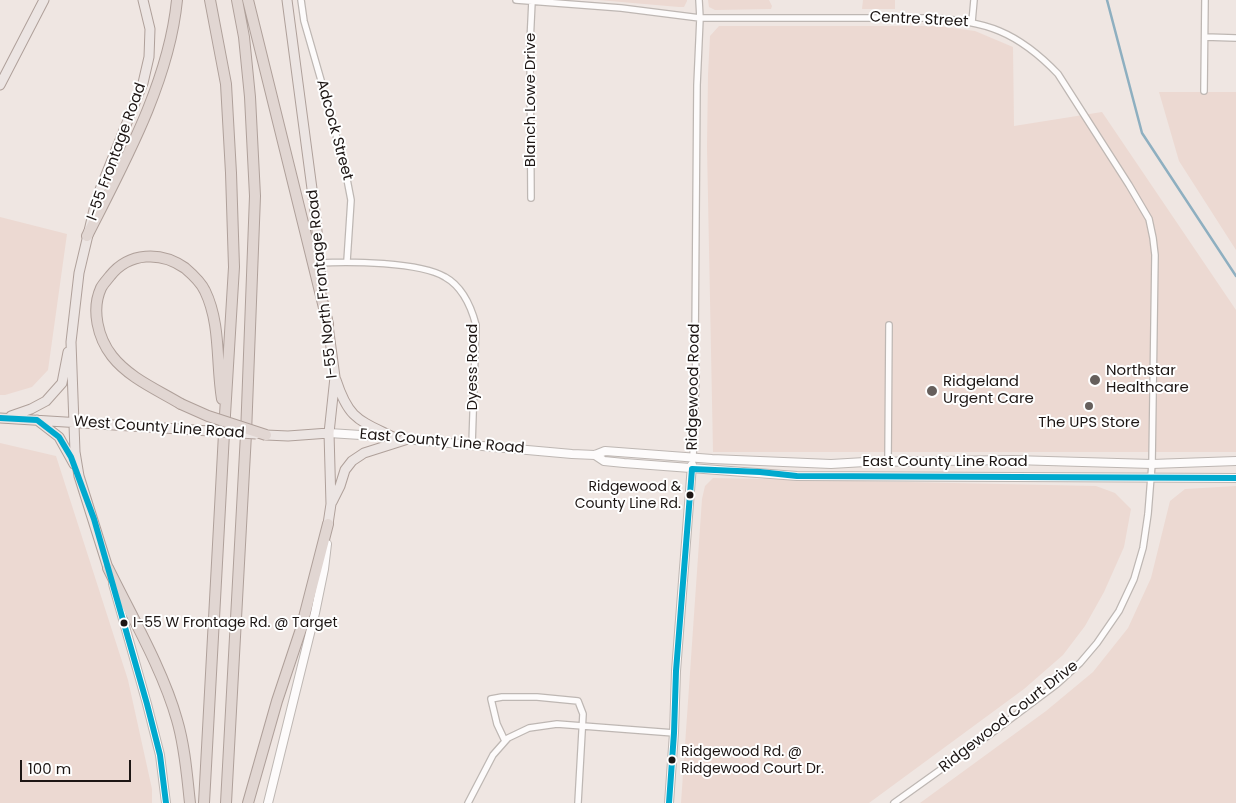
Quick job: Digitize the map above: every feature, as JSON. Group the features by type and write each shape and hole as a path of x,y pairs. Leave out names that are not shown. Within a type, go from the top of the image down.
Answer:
{"highway":[{"path":"87,236 142,122 165,65 175,25 177,0"},
{"path":"204,803 234,267 232,173 226,84 210,0"},
{"path":"226,803 246,434 255,196 249,88 244,37 237,0"},
{"path":"248,0 328,324"},
{"path":"225,415 219,383 216,330 212,307 204,288 192,273 175,262 160,257 143,256 126,262 113,272 101,287 96,301 98,328 103,341 113,357 132,375 181,404 208,416 266,435"},
{"path":"248,803 277,701 301,629 328,524"},
{"path":"108,568 157,669 177,720 187,772 190,803"}],"main road":[{"path":"0,85 44,0"},
{"name":"I-55 Frontage Road","path":"79,476 75,452 71,342 79,272 97,197 143,83 149,57 150,29 143,0"},
{"name":"I-55 North Frontage Road","path":"268,803 324,570 331,504 329,433 335,377 287,0"},
{"path":"3,418 31,409 46,401 62,383 71,342"},
{"path":"335,377 341,397 357,419 395,438"},
{"name":"West County Line Road","path":"3,418 288,436"},
{"path":"37,420 59,437 71,457 79,476 108,568 158,746 166,803"},
{"name":"East County Line Road","path":"288,436 329,433 595,455 605,451 693,458 831,464 1013,460 1152,464 1236,461"},
{"path":"331,504 345,470 352,461 364,453 408,439"},
{"name":"East County Line Road","path":"595,455 604,461 797,476 1236,478"},
{"name":"Ridgewood Road","path":"669,803 676,671 693,458"}],"street":[{"name":"Adcock Street","path":"302,0 304,21 331,115 350,192 348,261"},
{"name":"Centre Street","path":"516,0 621,8 700,18 956,19 999,30 1025,44 1044,58 1058,74 1124,177 1149,220 1155,255 1152,464 1150,477"},
{"name":"Ridgewood Road","path":"693,458 696,375 699,0"},
{"path":"972,22 974,0"},
{"path":"1204,91 1206,0"},
{"name":"Blanch Lowe Drive","path":"531,198 530,43 532,1"},
{"path":"1205,38 1236,38"},
{"name":"Dyess Road","path":"319,263 348,261 416,268 434,272 447,278 459,289 467,299 476,325 472,445"},
{"path":"888,462 889,325"},
{"name":"Ridgewood Court Drive","path":"894,803 990,735 1050,687 1057,684 1080,663 1097,643 1119,611 1134,579 1143,548 1148,514 1150,477"},
{"path":"505,741 497,724 491,699 502,697 537,697 576,700 581,706 582,726 578,803"},
{"path":"468,803 493,755 508,738 529,728 556,724 674,733"}],"shaded area":[{"path":"598,0 687,1 684,7 679,7"},
{"path":"708,0 769,0 772,6 771,9 715,10 709,7"},
{"path":"863,0 895,0 895,9 862,9"},
{"path":"719,26 937,26 975,31 1013,47 1014,126 1102,112 1236,310 1236,452 713,452 707,147 708,75 710,36"},
{"path":"1159,92 1236,92 1236,250 1179,161"},
{"path":"0,217 67,234 48,370 32,387 5,395 0,395"},
{"path":"0,443 56,456 128,680 152,789 152,803 0,803"},
{"path":"713,478 1096,486 1115,493 1131,509 1124,547 1104,592 1085,626 1063,655 1024,689 869,803 681,803 702,499 705,486"},
{"path":"1236,486 1236,803 920,803 1046,711 1093,672 1128,628 1151,578 1170,501 1185,489"}],"waterway":[{"path":"1107,0 1142,133 1236,276"}],"transit line":[{"path":"0,418 37,420 59,437 71,457 94,519 147,704 160,755 166,803"},
{"path":"669,803 676,671 692,469 760,472 797,476 1236,478"}],"place":[{"name":"Northstar Healthcare","path":"1095,380"},
{"name":"Ridgeland Urgent Care","path":"932,391"},
{"name":"The UPS Store","path":"1089,406"},
{"name":"Ridgewood & County Line Rd.","path":"690,495"},
{"name":"I-55 W Frontage Rd. @ Target","path":"124,623"},
{"name":"Ridgewood Rd. @ Ridgewood Court Dr.","path":"672,760"}]}
